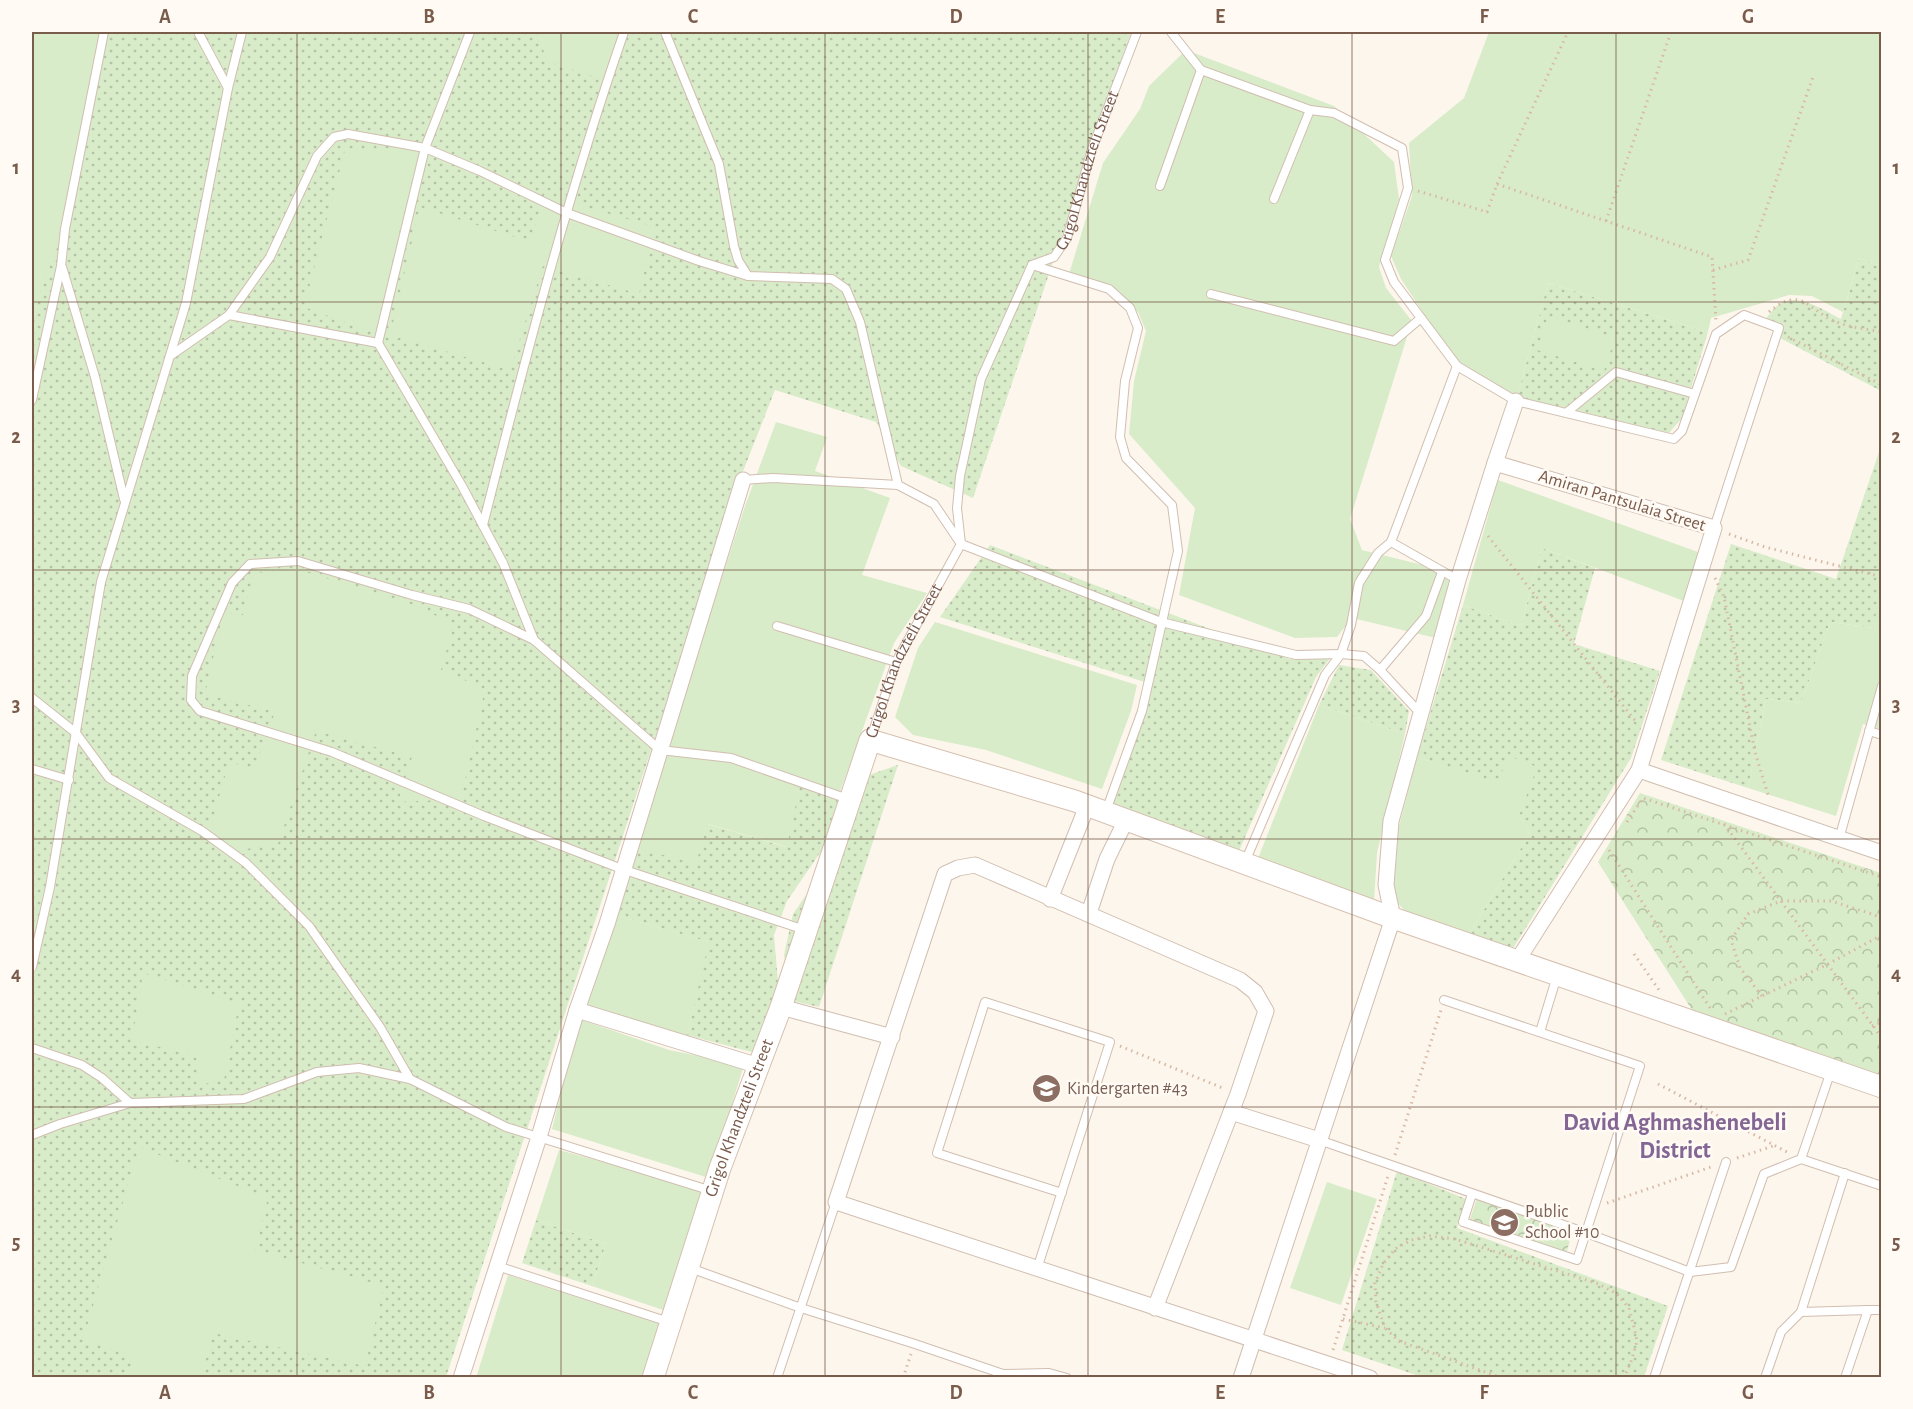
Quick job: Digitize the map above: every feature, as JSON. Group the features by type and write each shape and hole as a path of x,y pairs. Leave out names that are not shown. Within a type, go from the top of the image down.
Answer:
{"street":[{"path":"1241,1377 1393,918 1386,885 1391,821 1458,580 1516,401"},
{"name":"Amiran Pantsulaia Street","path":"1495,463 1713,528 1639,770 1517,961"},
{"path":"461,1377 539,1137 577,1010 607,924 743,480"},
{"path":"870,740 1096,809 1393,918 1881,1087"},
{"name":"Grigol Khandzteli Street","path":"653,1377 713,1191 781,1007 870,740"},
{"path":"1639,770 1881,853"},
{"path":"1050,898 1096,809"},
{"path":"1089,913 1107,859 1126,820"},
{"path":"1155,1308 1238,1094 1266,1011 1255,992 1240,980 1089,913 975,865 958,868 945,874 836,1202 1155,1308 1370,1377"},
{"path":"781,1007 892,1037"},
{"path":"577,1010 759,1066"},
{"path":"1231,1112 1319,1140"}],"lane":[{"path":"32,400 61,266 65,229 104,32"},
{"path":"198,32 228,88"},
{"path":"32,967 50,887 101,582 186,303 228,88 242,32"},
{"path":"470,32 425,148 378,343 483,525 503,563 534,639"},
{"path":"483,525 530,339 592,123 624,32"},
{"path":"665,32 719,164 734,246 738,260 748,276"},
{"name":"Grigol Khandzteli Street","path":"870,740 896,662 961,544 957,508 960,476 981,379 1032,266 1053,257 1067,238 1092,150 1137,32"},
{"path":"1171,32 1201,70 1310,110 1334,113 1402,148 1408,188 1385,260 1394,282 1457,366 1516,401 1674,439 1682,431 1716,334 1744,315 1779,328 1713,528"},
{"path":"1160,186 1201,70"},
{"path":"1274,200 1310,110"},
{"path":"170,356 229,315 270,257 317,156 334,137 348,134 425,148 480,171 567,213 699,261 748,276 832,279 846,289 860,322 898,485"},
{"path":"61,266 95,377 114,450 124,503"},
{"path":"1032,266 1109,289 1130,308 1138,328 1125,381 1120,437 1126,459 1172,505 1178,551 1142,711 1096,809"},
{"path":"1210,294 1394,341 1420,318"},
{"path":"229,315 378,343"},
{"path":"1244,863 1325,675 1341,654 1351,625 1359,584 1378,553 1391,542 1457,366"},
{"path":"1566,413 1616,372 1695,394"},
{"path":"743,480 773,478 898,485 934,504 961,544 1161,622 1296,655 1364,656 1420,713"},
{"path":"1391,542 1458,580"},
{"path":"806,930 622,869 484,816 332,752 200,711 191,700 192,676 232,583 250,564 298,561 412,595 469,609 534,639 660,750 732,758 850,799"},
{"path":"1380,670 1426,616 1442,572"},
{"path":"777,626 896,662"},
{"path":"1839,838 1881,686"},
{"path":"32,698 76,733 109,778 202,831 246,863 309,926 380,1027 410,1079"},
{"path":"1869,731 1881,735"},
{"path":"32,769 69,780"},
{"path":"1540,1032 1558,975"},
{"path":"1444,1000 1640,1066 1584,1232 1577,1260 1463,1222 1472,1194"},
{"path":"1037,1269 1062,1193 1110,1042 985,1002 938,1152 1062,1193"},
{"path":"32,1048 82,1065 102,1078 130,1102"},
{"path":"32,1135 130,1102 244,1098 316,1072 359,1068 410,1079 506,1128 713,1191"},
{"path":"1801,1159 1831,1069"},
{"path":"1319,1140 1584,1232 1690,1272 1731,1267 1764,1174 1801,1159 1881,1186"},
{"path":"1654,1377 1726,1162"},
{"path":"1765,1377 1781,1332 1801,1312 1845,1173"},
{"path":"777,1377 836,1202"},
{"path":"496,1266 671,1323"},
{"path":"688,1267 1002,1376 1049,1373 1067,1377"},
{"path":"1845,1377 1868,1310"},
{"path":"1801,1312 1881,1310"}],"path":[{"path":"1408,188 1487,212 1497,184 1568,32"},
{"path":"1606,221 1671,32"},
{"path":"1713,270 1748,260 1813,77"},
{"path":"1497,184 1712,257 1716,334"},
{"path":"1760,320 1777,305 1789,299 1801,300 1838,323 1881,332"},
{"path":"1778,332 1881,385"},
{"path":"1477,522 1650,739"},
{"path":"1713,528 1766,548 1881,577"},
{"path":"1705,556 1724,597 1755,752 1775,817"},
{"path":"1625,824 1643,798 1881,877"},
{"path":"1723,823 1881,1038"},
{"path":"1614,842 1608,850 1713,1012 1703,1009"},
{"path":"1762,996 1740,968 1731,940 1748,914 1781,901 1831,901 1881,919"},
{"path":"1720,1016 1828,964 1881,935"},
{"path":"1634,954 1663,997 1653,993"},
{"path":"1328,1364 1444,1000"},
{"path":"1872,1026 1881,1022"},
{"path":"1110,1042 1238,1094"},
{"path":"1659,1084 1801,1159"},
{"path":"1592,1208 1773,1146"},
{"path":"1502,1377 1399,1341 1385,1328 1376,1302 1375,1283 1383,1264 1395,1249 1411,1240 1430,1236 1455,1239 1599,1284 1617,1294 1629,1308 1637,1341 1624,1377"},
{"path":"1343,1319 1385,1328"},
{"path":"903,1377 915,1344"}],"green space":[{"path":"32,32 104,32 65,229 43,282 32,324"},
{"path":"104,32 1131,32 973,498 901,466 876,422 775,390 738,484 446,1377 32,1377 32,324"},
{"path":"539,32 625,32 610,82 546,61"},
{"path":"1489,32 1881,32 1881,266 1859,258 1843,312 1812,296 1789,295 1711,318 1708,332 1548,283 1517,397 1453,358 1401,279 1391,256 1412,196 1409,143 1464,98"},
{"path":"1186,50 1334,106 1394,162 1399,199 1379,267 1386,288 1412,321 1350,519 1362,550 1451,572 1436,638 1352,618 1337,637 1295,638 1179,595 1195,508 1129,434 1134,381 1146,331 1138,312 1119,294 1069,274 1103,163 1140,109 1149,86"},
{"path":"420,147 375,333 304,307 345,150"},
{"path":"544,195 655,227 639,294 543,266 510,370 390,335 420,207 531,242"},
{"path":"1859,258 1881,266 1881,391 1780,338 1783,327 1765,320 1778,305 1793,300 1810,303 1841,319"},
{"path":"1548,283 1708,332 1682,418 1669,433 1517,397"},
{"path":"1548,316 1615,338 1604,371 1537,350"},
{"path":"776,422 827,437 815,471 890,498 862,575 927,593 894,643 838,797 801,779 787,847 708,824 696,863 635,848 745,506"},
{"path":"1881,446 1882,583 1874,628 1830,622 1801,703 1766,699 1748,788 1661,760 1731,544 1836,579"},
{"path":"1498,480 1698,552 1684,601 1542,548 1521,626 1463,605"},
{"path":"990,545 1289,659 1331,657 1316,677 1238,853 1112,805 1146,711 1151,684 940,617"},
{"path":"1542,548 1595,568 1574,644 1660,671 1631,758 1512,950 1470,933 1530,833 1498,784 1417,757 1463,605 1521,626"},
{"path":"299,570 406,602 454,624 441,670 485,689 461,799 398,802 412,757 316,731 278,844 227,852 208,836 229,762 254,769 275,712 205,694 223,613 243,615 254,573"},
{"path":"1880,583 1881,729 1863,724 1836,816 1748,788 1766,699 1801,703 1830,622 1874,628"},
{"path":"935,622 1137,685 1131,711 1102,789 986,750 913,735 895,717 918,648"},
{"path":"1339,665 1371,670 1409,711 1405,734 1319,705"},
{"path":"1319,705 1405,734 1377,853 1374,902 1257,861"},
{"path":"1509,756 1537,767 1519,816 1530,833 1470,933 1408,914 1393,898 1399,826 1417,757 1497,783"},
{"path":"898,765 819,1007 793,1001 784,955 793,914 841,844 860,778"},
{"path":"801,778 838,797 835,831 787,901 774,935 779,994 755,1053 687,1035 708,942 615,915 635,848 707,824 786,847"},
{"path":"1640,793 1881,873 1881,1076 1692,1010 1598,862"},
{"path":"615,915 709,942 687,1035 582,1017"},
{"path":"143,973 239,1004 224,1080 199,1085 196,1056 132,1040"},
{"path":"579,1019 669,1050 744,1065 709,1178 552,1129"},
{"path":"139,1147 268,1198 255,1250 384,1286 365,1366 213,1333 201,1377 128,1377 134,1356 83,1340"},
{"path":"559,1150 706,1190 666,1311 592,1286 606,1244 536,1220"},
{"path":"1397,1171 1466,1199 1457,1228 1668,1306 1644,1377 1422,1377 1342,1350"},
{"path":"1327,1182 1377,1199 1341,1305 1290,1288"},
{"path":"1477,1198 1573,1230 1566,1254 1469,1222"},
{"path":"536,1220 606,1244 592,1286 522,1263"},
{"path":"508,1275 663,1325 646,1377 476,1378"}],"place":[{"name":"Kindergarten #43","path":"1046,1089"},
{"name":"Public School #10","path":"1504,1222"}],"district":[{"name":"David Aghmashenebeli District","path":"1675,1137"}]}
